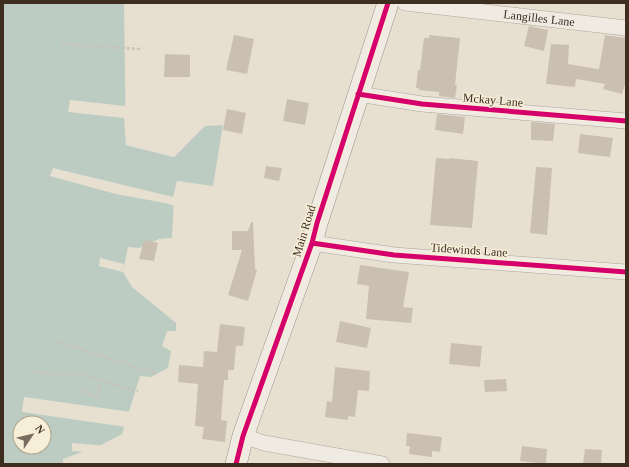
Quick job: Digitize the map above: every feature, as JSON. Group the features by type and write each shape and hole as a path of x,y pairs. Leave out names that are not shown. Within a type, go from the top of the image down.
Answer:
{"main road":[{"name":"Main Road","path":"236,464 243,436 312,243 388,3"}],"street":[{"name":"Langilles Lane","path":"406,3 626,28"},
{"name":"Mckay Lane","path":"358,94 422,104 626,121"},
{"name":"Tidewinds Lane","path":"312,243 394,255 626,272"},
{"path":"243,436 264,443 382,464"}],"path":[{"path":"62,44 140,48"},
{"path":"57,341 157,374"},
{"path":"34,373 80,374 138,391"},
{"path":"79,390 97,397 101,380"}],"shaded area":[{"path":"3,3 124,3 126,145 174,157 205,126 223,125 213,186 177,181 174,197 172,238 159,239 139,248 128,247 123,272 132,287 176,323 176,331 167,331 162,346 171,351 168,368 151,377 140,376 122,434 101,445 63,459 63,464 3,464"}],"pier":[{"path":"127,91 128,144 173,155 201,126 202,128 174,157 126,145 124,118 68,112 70,100 125,106"},
{"path":"53,168 173,197 177,181 215,187 213,188 179,183 175,206 116,194 50,176"},
{"path":"100,258 124,264 123,272 99,266"},
{"path":"24,397 131,412 126,427 52,416 52,415 22,412"},
{"path":"72,443 104,446 88,452 72,451"}],"building":[{"path":"529,26 548,30 544,51 524,46"},
{"path":"234,35 254,39 247,74 226,70"},
{"path":"429,35 460,38 455,98 439,96 439,92 419,90 419,88 416,88 424,38 429,38"},
{"path":"605,35 626,38 626,81 622,94 603,89 605,84 576,79 575,87 546,84 551,44 569,45 568,64 599,69"},
{"path":"165,54 190,55 190,77 164,77"},
{"path":"287,99 309,103 305,125 283,121"},
{"path":"227,109 246,113 242,134 223,130"},
{"path":"437,114 465,117 463,134 435,130"},
{"path":"531,122 555,124 553,141 531,140"},
{"path":"580,134 613,138 610,157 578,153"},
{"path":"436,158 478,161 472,228 430,225"},
{"path":"266,166 282,168 279,181 264,178"},
{"path":"536,167 552,168 547,235 530,233"},
{"path":"251,222 253,222 255,269 257,270 248,301 228,295 242,250 232,250 232,231 248,231"},
{"path":"144,240 158,243 154,261 139,259"},
{"path":"360,265 409,272 403,307 413,308 411,323 366,319 369,286 357,284"},
{"path":"340,321 371,328 367,348 336,342"},
{"path":"220,324 245,327 243,346 236,346 234,370 228,370 228,380 224,380 221,420 227,421 225,442 202,439 204,427 195,426 198,384 178,382 179,365 203,367 204,351 217,352"},
{"path":"451,343 482,346 480,367 449,364"},
{"path":"335,367 370,371 369,391 358,390 355,417 348,416 348,420 325,417 327,401 332,402"},
{"path":"506,379 507,391 485,392 484,380"},
{"path":"407,433 442,437 440,452 432,451 432,457 409,454 410,446 406,446"},
{"path":"522,446 547,449 546,464 520,461"},
{"path":"585,449 602,450 601,464 583,464"}],"cycle path":[{"path":"236,464 243,436 312,243 317,223 388,3"},
{"path":"358,94 422,104 626,121"},
{"path":"312,243 394,255 626,272"}]}
